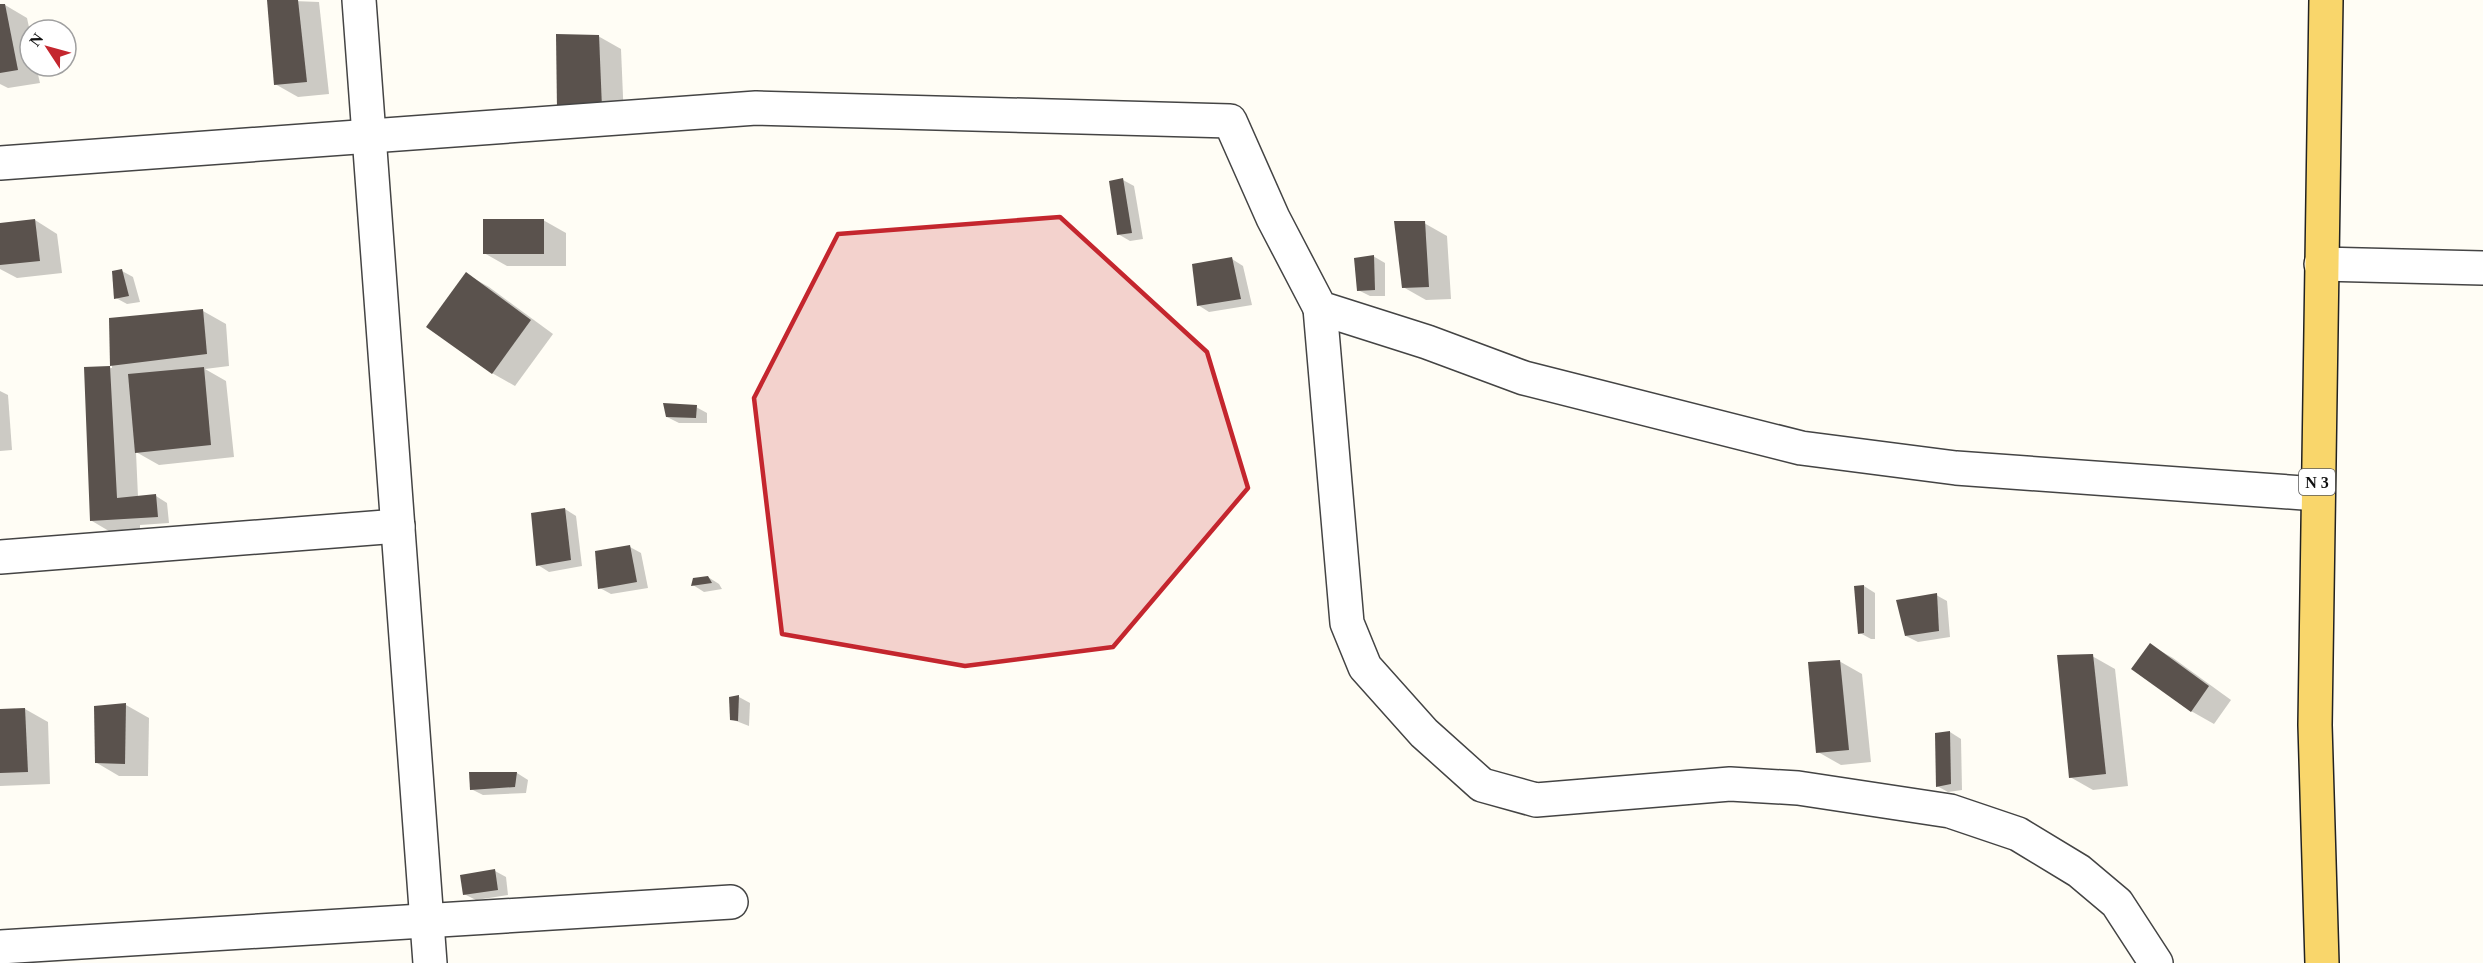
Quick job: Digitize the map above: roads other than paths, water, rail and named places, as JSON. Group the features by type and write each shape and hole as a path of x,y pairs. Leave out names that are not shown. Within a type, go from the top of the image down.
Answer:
{"main road":[{"name":"N 3","path":"2322,963 2315,725 2326,0"}],"street":[{"path":"358,0 430,963"},
{"path":"0,163 756,108 1230,121 1273,218 1320,308 1347,623 1365,667 1424,733 1482,785 1536,800 1730,784 1798,788 1950,811 2018,834 2079,871 2117,903 2156,963"},
{"path":"2321,264 2483,268"},
{"path":"1320,308 1427,342 1524,378 1801,448 1956,468 2317,494"},
{"path":"0,557 398,526"},
{"path":"0,947 731,902"}]}
